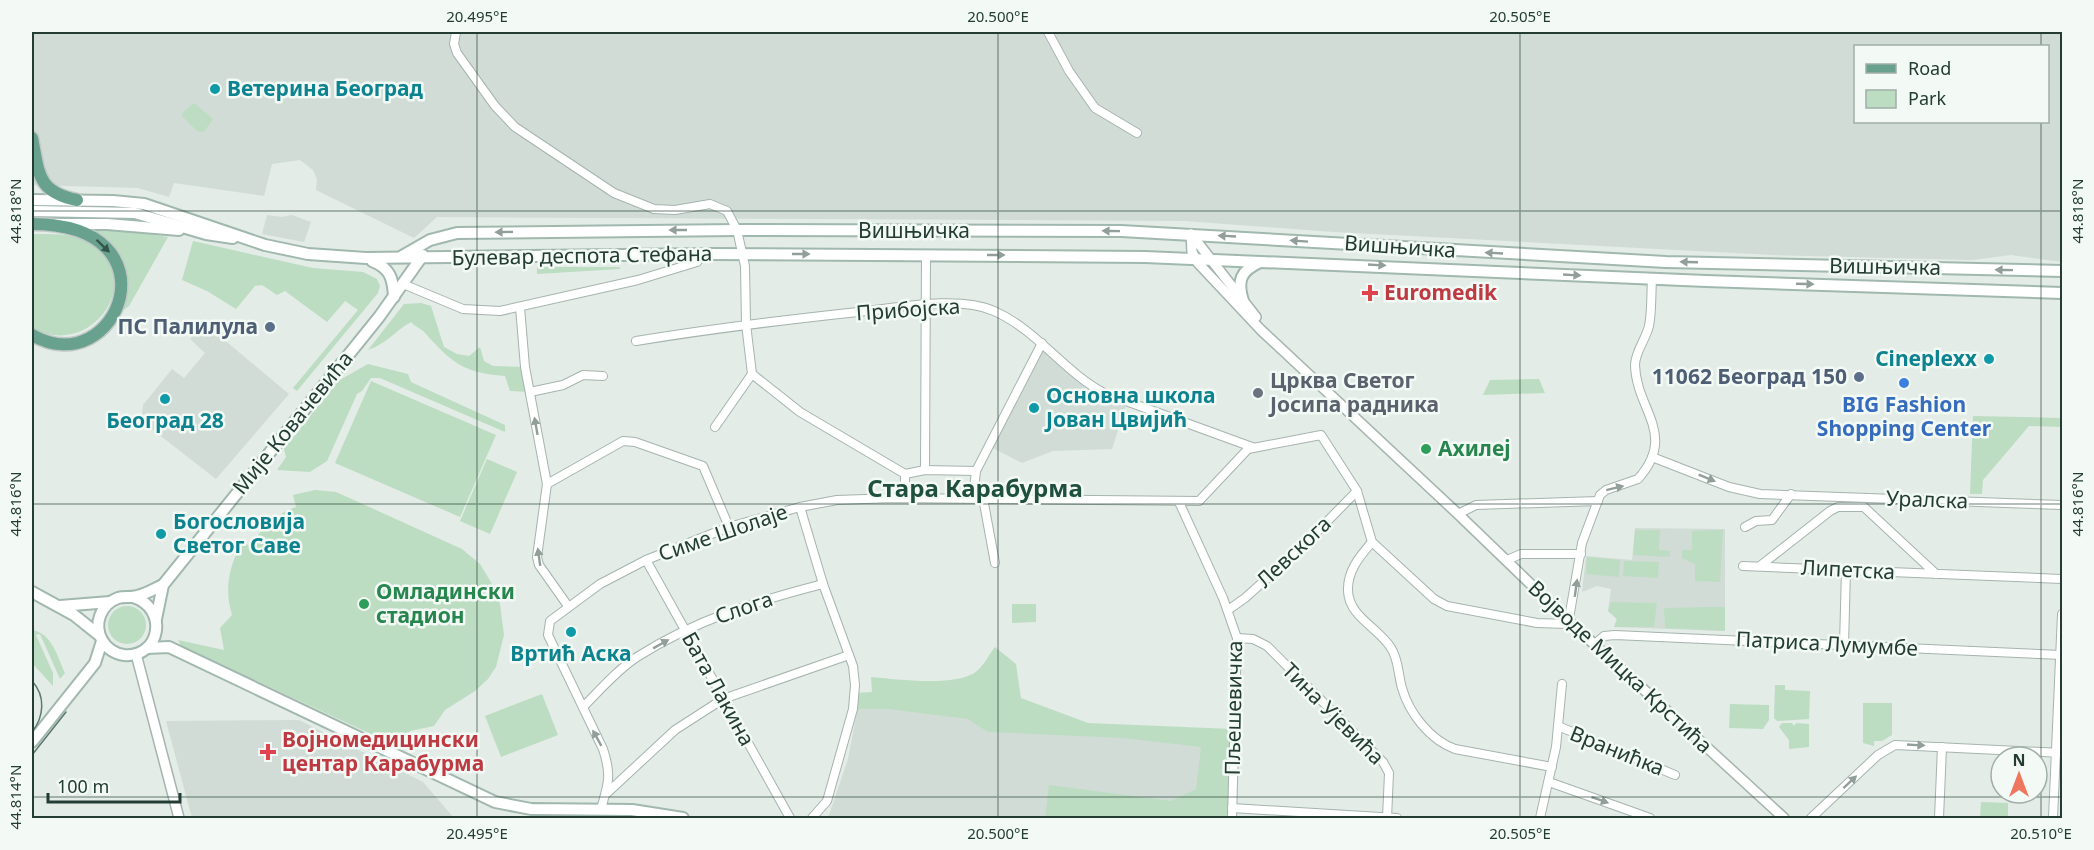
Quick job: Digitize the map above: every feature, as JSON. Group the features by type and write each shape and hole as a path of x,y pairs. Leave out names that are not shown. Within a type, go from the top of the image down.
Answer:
{"main road":[{"path":"32,138 39,170 49,190 77,200"},
{"name":"Булевар деспота Стефана","path":"32,200 144,204 243,239"},
{"name":"Булевар деспота Стефана","path":"32,211 135,213 217,237 366,258 742,254"},
{"path":"32,224 116,224 195,231"},
{"path":"32,334 57,343 88,338 107,324 118,307 121,296 120,269 109,250 89,234 51,224"},
{"name":"Вишњичка","path":"737,230 1090,230 1666,262 2062,271"},
{"name":"Булевар деспота Стефана","path":"396,258 440,236 468,233 737,230"},
{"name":"Булевар деспота Стефана","path":"421,258 440,236"},
{"name":"Вишњичка","path":"742,254 1194,258 1652,279 2062,293"},
{"path":"366,258 383,266 390,274 394,297"},
{"name":"Мије Ковачевића","path":"156,622 163,585 394,297 421,258"},
{"path":"1243,301 1240,279 1244,271 1261,262"},
{"name":"Мије Ковачевића","path":"59,606 110,602 121,597 133,597 163,585"},
{"path":"32,592 59,606 118,654"},
{"path":"133,597 147,605 169,647"},
{"path":"32,742 95,663 101,638 99,617 110,602"},
{"path":"147,648 154,638 156,622"},
{"path":"95,663 118,654 136,654 147,648 169,647 495,802 531,808 632,810 683,819"}],"street":[{"path":"456,32 454,44 457,52 495,106 515,127 614,193 635,203 675,210 704,204 717,205 727,212 737,230 742,254 746,324 752,374 715,427"},
{"path":"1048,32 1069,71 1095,108 1137,133"},
{"path":"1191,234 1194,258"},
{"name":"Војводе Мицка Крстића","path":"1191,234 1214,259 1270,336"},
{"path":"403,284 463,309 489,312 638,280 697,262 703,254"},
{"path":"925,470 927,255"},
{"name":"Војводе Мицка Крстића","path":"1194,258 1218,287 1570,622 1784,819"},
{"path":"1252,447 1286,444 1321,435 1357,491 1372,542 1434,599 1447,606 1537,623 1562,625 1570,622 1585,534 1598,501 1605,490 1626,485 1638,479 1655,448 1654,423 1637,379 1635,364 1649,326 1652,279"},
{"name":"Прибојска","path":"636,341 746,324 926,305 984,307 1022,326 1086,382 1104,393 1252,447"},
{"path":"520,307 524,357 547,484 537,557 539,565 568,606"},
{"path":"973,498 976,471 1042,344"},
{"path":"752,374 800,412 905,474 925,470 976,471"},
{"path":"530,392 563,385 580,376 603,376"},
{"path":"547,484 618,443 635,442 703,466 729,526"},
{"name":"Симе Шолаје","path":"607,794 609,780 607,760 548,631 550,621 609,579 646,560 729,526 800,507 837,500 983,498 1179,502 1203,500 1242,453 1252,447"},
{"name":"Уралска","path":"1652,457 1738,490 1775,494 2062,505"},
{"path":"905,474 905,498"},
{"name":"Левскога","path":"1228,610 1245,598 1308,541 1357,491"},
{"path":"1745,527 1756,520 1772,520 1791,494"},
{"path":"1831,496 1838,507 1864,507 1873,497"},
{"path":"983,498 995,563"},
{"path":"1458,514 1476,505 1598,501"},
{"name":"Пљешевичка","path":"1179,502 1228,610 1237,638 1232,819"},
{"path":"800,507 823,584 855,675 853,710 827,801 812,819"},
{"name":"Липетска","path":"1760,566 1838,507"},
{"name":"Липетска","path":"1864,507 1936,574"},
{"path":"1372,542 1352,570 1348,584 1350,601 1354,610 1391,647 1398,663 1403,693 1427,731 1441,743 1455,749 1552,768"},
{"path":"1507,560 1521,554 1581,554"},
{"name":"Бата Лакина","path":"646,560 790,819"},
{"name":"Липетска","path":"1743,566 2062,579"},
{"path":"1844,645 1846,570"},
{"name":"Слога","path":"583,706 635,658 686,630 744,605 823,584"},
{"path":"2053,819 2059,753 2062,614"},
{"name":"Патриса Лумумбе","path":"1595,644 1604,636 1615,635 2061,655"},
{"name":"Тина Ујевића","path":"1237,638 1253,639 1267,646 1383,762 1389,773 1387,818"},
{"path":"136,654 179,819"},
{"path":"601,809 607,794 675,730 723,699 849,655"},
{"path":"1540,819 1552,768 1562,684"},
{"name":"Вранићка","path":"1558,726 1675,775"},
{"path":"1810,819 1878,755 1891,747 1902,744 2059,753"},
{"path":"1939,819 1942,747"},
{"path":"1549,782 1650,819"},
{"path":"1232,808 1397,819"}],"shaded area":[{"path":"32,32 2062,32 2062,262 2011,255 1972,260 1773,255 1334,232 1185,221 437,217 414,238 316,190 317,179 313,170 300,160 272,164 264,196 174,183 169,197 138,188 32,185"},
{"path":"267,215 282,217 292,215 311,222 304,242 262,234"},
{"path":"204,323 289,394 216,479 148,426 142,415 143,405 172,369 184,378 205,353 190,339"},
{"path":"1043,349 1126,405 1112,449 1053,451 1022,463 991,447"},
{"path":"1635,528 1725,529 1725,631 1614,627 1617,619 1608,611 1611,589 1597,586 1582,592 1586,556 1632,560"},
{"path":"860,696 989,723 1209,739 1198,818 825,818 829,815 848,759"},
{"name":"Војномедицински центар Карабурма","path":"299,720 423,782 454,818 192,818 166,721"}],"green space":[{"path":"194,103 213,119 204,132 197,131 182,116 183,112"},
{"path":"92,229 130,231 168,237 129,306 122,311 124,287 121,265 111,246"},
{"path":"32,234 59,234 73,237 86,241 105,254 114,272 114,290 107,308 94,323 76,333 55,335 32,328"},
{"path":"193,241 313,268 363,272 377,279 380,286 378,293 297,391 293,388 358,310 345,301 327,322 285,291 277,295 262,285 255,286 236,309 207,291 182,280"},
{"path":"537,267 620,267 620,269 537,274"},
{"path":"421,303 431,306 444,347 457,354 469,356 480,347 484,361 493,366 525,367 530,392 510,391 505,376 491,375 460,365 411,322 368,350 404,304"},
{"path":"368,364 408,374 411,382 505,425 505,432 380,378 371,378 357,394 327,461 310,472 277,470 286,457 284,449 338,381"},
{"path":"1539,379 1545,393 1483,395 1490,380"},
{"path":"371,381 496,435 460,517 335,463"},
{"path":"1973,416 2062,418 2062,427 2029,426 1983,480 1982,494 1970,494"},
{"path":"487,459 517,472 490,534 460,521"},
{"name":"Омладински стадион","path":"315,490 336,492 462,549 480,564 495,589 500,604 504,635 496,667 488,679 475,691 445,710 434,726 410,731 401,748 181,646 178,640 224,650 220,628 232,615 228,596 229,578 242,542 251,546 270,522 296,507 293,495"},
{"path":"1635,530 1660,530 1659,550 1670,551 1670,557 1633,555"},
{"path":"1723,530 1720,582 1695,581 1695,564 1682,558 1682,550 1692,550 1692,531"},
{"path":"1587,557 1620,560 1619,577 1586,574"},
{"path":"1624,561 1659,562 1658,578 1623,576"},
{"path":"1611,602 1657,603 1654,627 1614,627 1617,619 1608,611"},
{"path":"1012,604 1036,604 1036,622 1012,623"},
{"path":"127,606 141,611 146,625 141,639 127,644 113,639 108,625 113,611"},
{"path":"1725,607 1725,631 1665,628 1664,608"},
{"path":"32,630 39,632 49,640 65,673 60,679 40,634 36,635 53,673 53,686 32,663"},
{"path":"995,647 1016,664 1021,698 1088,723 1232,729 1228,818 1045,818 1049,785 1171,801 1196,789 1201,747 1123,738 988,732 968,719 888,709 853,709 855,693 872,692 871,677 927,681 957,679 969,676 978,670"},
{"path":"1775,685 1785,685 1785,690 1810,691 1809,719 1777,721 1774,718"},
{"path":"542,694 558,735 501,757 485,716"},
{"path":"1863,703 1892,703 1892,735 1882,741 1874,741 1874,746 1863,743"},
{"path":"1730,704 1769,705 1769,720 1763,729 1729,728"},
{"path":"1782,723 1792,723 1794,726 1796,723 1809,724 1809,747 1789,749 1789,740 1779,727"},
{"path":"1981,802 1989,802 1989,805 2008,805 2008,818 1980,818"}],"tram line":[{"path":"32,681 40,693 42,706 39,720 32,732"},
{"path":"32,755 66,712"}],"place":[{"name":"Ветерина Београд","path":"215,89"},
{"name":"Euromedik","path":"1370,293"},
{"name":"ПС Палилула","path":"270,327"},
{"name":"Cineplexx","path":"1989,359"},
{"name":"11062 Београд 150","path":"1859,377"},
{"name":"BIG Fashion Shopping Center","path":"1904,383"},
{"name":"Црква Светог Јосипа радника","path":"1258,393"},
{"name":"Београд 28","path":"165,399"},
{"name":"Основна школа Јован Цвијић","path":"1034,408"},
{"name":"Ахилеј","path":"1426,449"},
{"name":"Богословија Светог Саве","path":"161,534"},
{"name":"Омладински стадион","path":"364,604"},
{"name":"Вртић Аска","path":"571,632"},
{"name":"Војномедицински центар Карабурма","path":"268,752"}],"district":[{"name":"Стара Карабурма","path":"975,489"}]}
